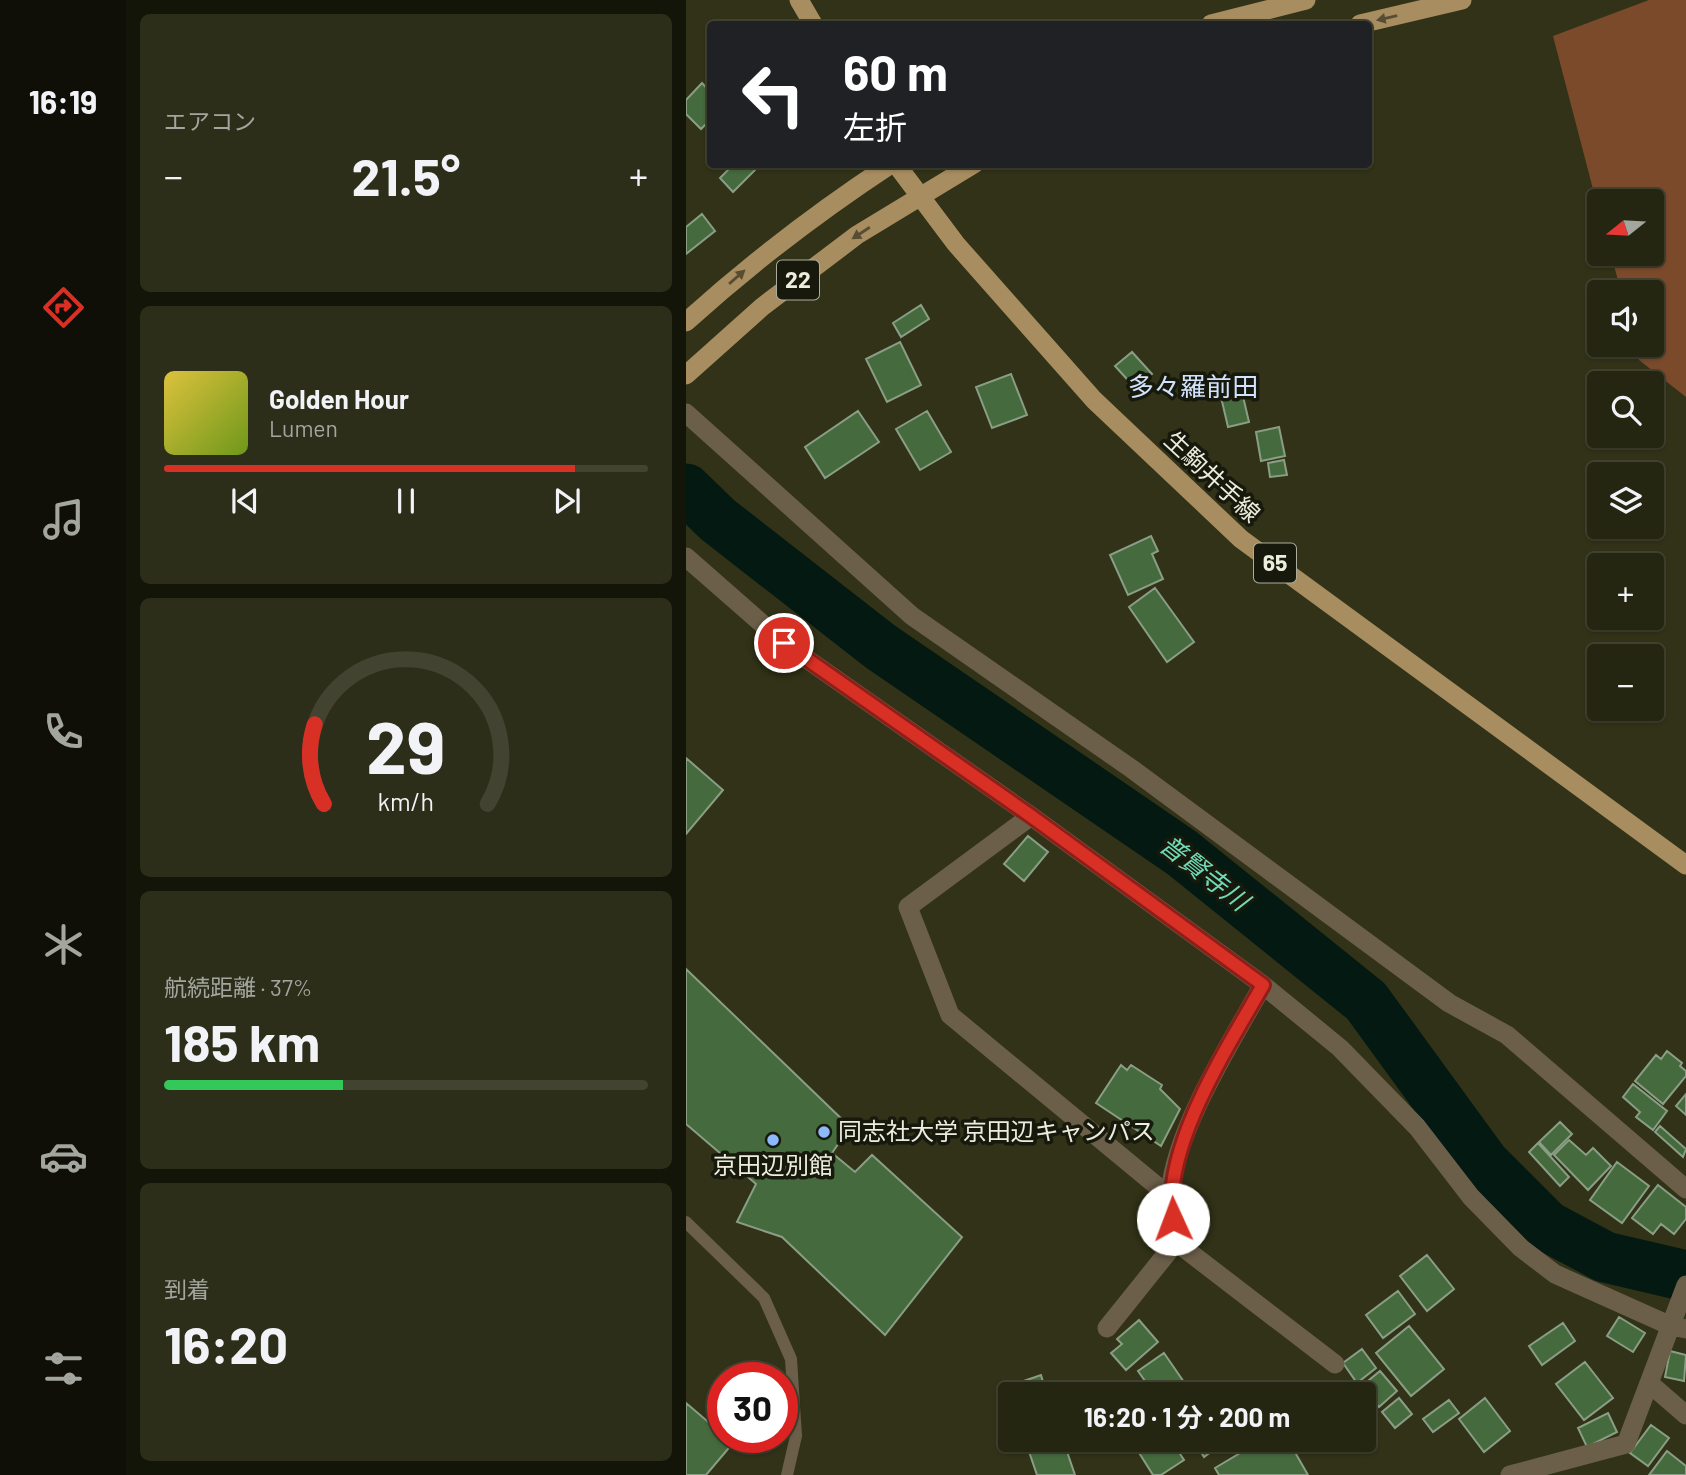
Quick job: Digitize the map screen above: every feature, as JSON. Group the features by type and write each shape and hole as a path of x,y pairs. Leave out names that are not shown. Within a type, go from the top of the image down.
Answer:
{"main road":[{"path":"799,0 811,21"},
{"path":"1223,21 1306,0"},
{"path":"1372,21 1462,0"},
{"name":"22","path":"686,322 751,265 834,201 887,168"},
{"name":"生駒井手線","path":"896,168 956,244 1094,400 1241,539 1686,865"},
{"name":"22","path":"686,375 762,307 858,235 968,168"}],"street":[{"path":"686,413 912,616 1132,769 1449,1003 1507,1035 1686,1189"},
{"path":"686,557 784,643 1031,816 1263,985 1350,1057 1417,1127 1471,1197 1521,1248 1555,1274 1677,1323"},
{"path":"1031,816 908,907 950,1015 1169,1196"},
{"path":"1263,985 1211,1077 1177,1160 1169,1196 1176,1242 1335,1364"},
{"path":"1107,1328 1176,1242"},
{"path":"1510,1475 1626,1444 1649,1383 1677,1323 1686,1285"},
{"path":"1649,1383 1686,1415"}],"lane":[{"path":"686,1222 764,1298 791,1359 796,1436 787,1475"}],"shaded area":[{"path":"1649,0 1686,0 1686,397 1664,380 1664,371 1653,371 1638,357 1664,357 1664,280 1618,280 1614,266 1664,266 1664,189 1593,189 1553,36"}],"building":[{"path":"702,83 707,89 707,123 701,129 686,114 686,100"},
{"path":"726,168 757,168 733,192 720,178 728,170"},
{"path":"702,214 715,231 686,254 686,227"},
{"path":"921,305 929,319 901,337 893,323"},
{"path":"900,342 921,385 887,402 866,359"},
{"path":"1132,352 1152,374 1136,389 1115,366"},
{"path":"1011,374 1027,415 992,428 976,387"},
{"path":"1220,378 1223,388 1204,393 1200,383"},
{"path":"1242,392 1249,422 1228,427 1221,397"},
{"path":"858,411 879,442 825,478 805,447"},
{"path":"927,411 951,452 920,470 896,429"},
{"path":"1279,427 1285,456 1261,461 1256,432"},
{"path":"1284,460 1287,475 1270,477 1268,463"},
{"path":"1151,536 1158,551 1152,554 1163,579 1128,595 1110,555"},
{"path":"1155,588 1194,642 1167,662 1129,607"},
{"path":"686,758 723,790 686,834"},
{"path":"1028,836 1048,852 1024,881 1004,864"},
{"name":"京田辺別館","path":"686,969 850,1127 832,1153 855,1172 872,1155 962,1237 885,1335 782,1237 737,1222 756,1184 686,1124"},
{"path":"1667,1051 1682,1063 1680,1066 1686,1071 1686,1076 1663,1104 1635,1081 1656,1055 1661,1059"},
{"path":"1121,1065 1127,1070 1131,1065 1162,1085 1160,1089 1180,1109 1161,1146 1096,1103"},
{"path":"1633,1084 1667,1111 1653,1130 1636,1117 1640,1112 1623,1097"},
{"path":"1686,1094 1686,1115 1676,1106"},
{"path":"1560,1122 1572,1134 1551,1155 1539,1142"},
{"path":"1660,1126 1686,1149 1683,1157 1655,1132"},
{"path":"1569,1140 1586,1155 1593,1148 1611,1166 1588,1190 1554,1155"},
{"path":"1538,1143 1569,1177 1560,1186 1529,1152"},
{"path":"1617,1162 1649,1186 1622,1223 1590,1200"},
{"path":"1658,1185 1686,1207 1686,1219 1674,1234 1661,1224 1653,1234 1632,1218"},
{"path":"1427,1255 1454,1289 1427,1311 1400,1276"},
{"path":"1398,1291 1415,1314 1383,1338 1366,1315"},
{"path":"1619,1317 1645,1333 1633,1352 1607,1336"},
{"path":"1139,1320 1158,1342 1126,1370 1111,1353 1122,1344 1117,1339"},
{"path":"1563,1323 1575,1341 1542,1365 1529,1346"},
{"path":"1409,1326 1444,1369 1411,1396 1376,1353"},
{"path":"1362,1349 1376,1368 1356,1382 1343,1363"},
{"path":"1670,1351 1686,1355 1684,1381 1665,1377"},
{"path":"1164,1353 1184,1382 1146,1382 1138,1371"},
{"path":"1585,1362 1613,1398 1584,1420 1556,1384"},
{"path":"1380,1371 1397,1391 1379,1407 1376,1403 1376,1382 1367,1382"},
{"path":"1041,1375 1043,1382 1021,1382"},
{"path":"1399,1398 1412,1414 1395,1428 1382,1412"},
{"path":"1485,1398 1510,1431 1484,1452 1459,1419"},
{"path":"1449,1400 1459,1413 1433,1432 1423,1419"},
{"path":"686,1403 707,1421 707,1453 725,1453 706,1475 686,1475"},
{"path":"1608,1413 1617,1432 1587,1447 1578,1428"},
{"path":"1651,1425 1669,1438 1648,1466 1630,1453"},
{"path":"1667,1451 1686,1466 1686,1475 1649,1475"},
{"path":"1029,1452 1067,1452 1075,1475 1037,1475"},
{"path":"1139,1452 1179,1452 1184,1460 1161,1475 1153,1475"},
{"path":"1242,1452 1295,1452 1308,1475 1219,1475 1215,1468"}],"waterway":[{"name":"普賢寺川","path":"686,489 718,520 881,647 1182,853 1366,1001 1484,1163 1547,1226 1605,1257 1686,1276"}],"place":[{"name":"同志社大学 京田辺キャンパス","path":"824,1132"},
{"name":"京田辺別館","path":"773,1140"}],"district":[{"name":"多々羅前田","path":"1193,387"}],"route":[{"path":"784,643 1031,816 1263,985 1211,1077 1177,1160 1169,1196 1173,1219"}]}
